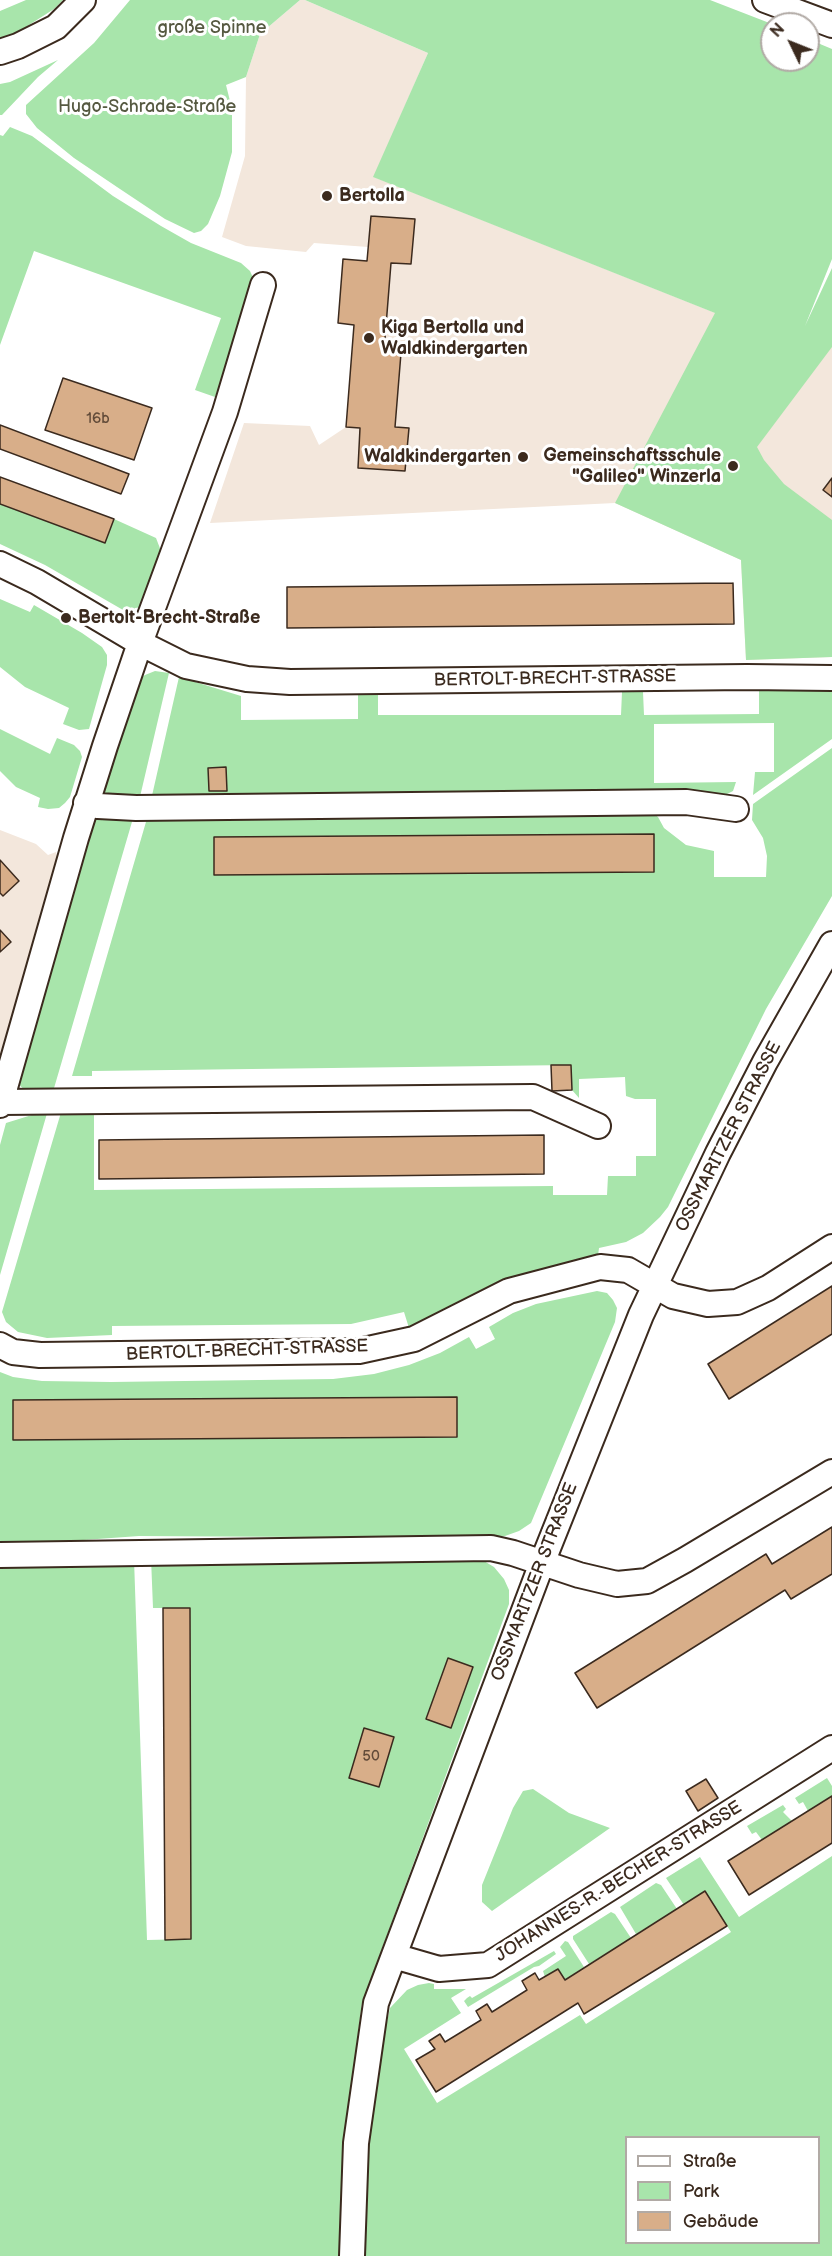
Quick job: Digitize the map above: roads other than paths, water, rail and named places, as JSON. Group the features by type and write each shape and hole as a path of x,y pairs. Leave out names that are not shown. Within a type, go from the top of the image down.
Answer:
{"street":[{"path":"0,52 18,46 56,27 83,0"},
{"path":"765,0 832,25"},
{"path":"263,285 225,412 140,643 86,803 1,1103 533,1097 598,1126"},
{"name":"BERTOLT-BRECHT-STRASSE","path":"0,564 37,582 140,643 186,666 247,679 279,681 832,678"},
{"path":"86,803 136,808 686,802 736,809"},
{"name":"OSSMARITZER STRASSE","path":"352,2256 356,2144 376,2003 542,1563 601,1413 655,1285 718,1153 765,1062 832,944"},
{"name":"BERTOLT-BRECHT-STRASSE","path":"0,1345 13,1352 40,1355 359,1351 414,1339 509,1291 600,1267 628,1270 673,1296 704,1303 737,1302 768,1288 832,1247"},
{"path":"0,1555 491,1548 616,1584 647,1581 832,1472"},
{"name":"JOHANNES-R.-BECHER-STRASSE","path":"394,1956 439,1969 488,1965 832,1748"}],"place":[{"name":"Bertolla","path":"327,196"},
{"name":"Kiga Bertolla und Waldkindergarten","path":"369,338"},
{"name":"Waldkindergarten","path":"523,457"},
{"name":"Gemeinschaftsschule \"Galileo\" Winzerla","path":"733,466"},
{"name":"Bertolt-Brecht-Straße","path":"66,618"}],"park label":[{"name":"große Spinne","path":"212,28"},
{"name":"Hugo-Schrade-Straße","path":"147,107"}]}
